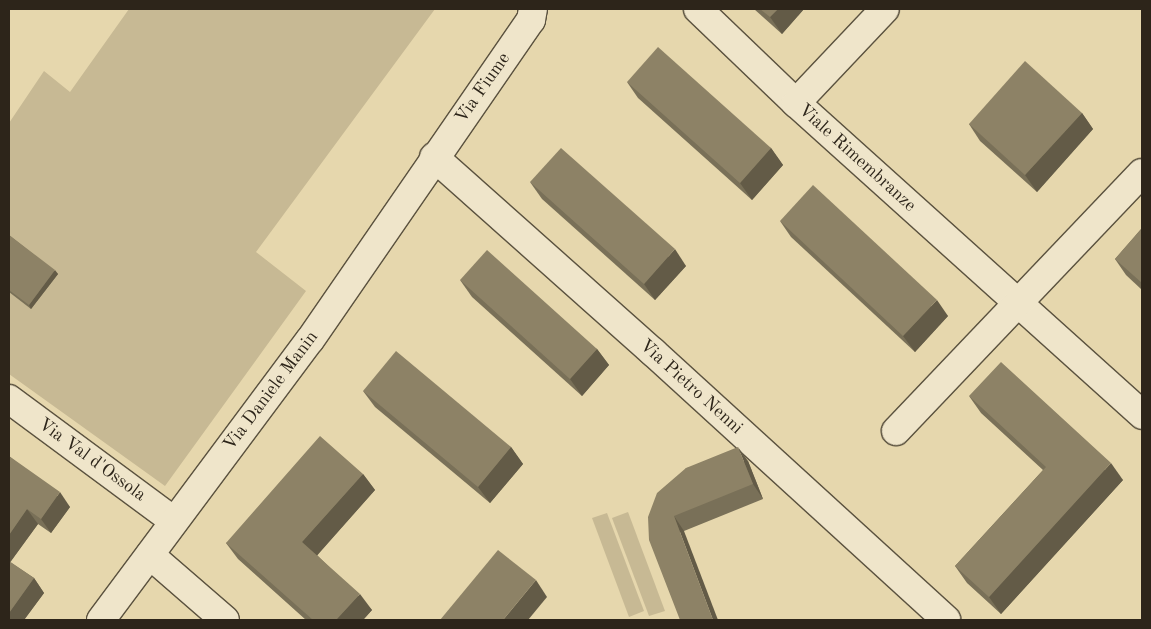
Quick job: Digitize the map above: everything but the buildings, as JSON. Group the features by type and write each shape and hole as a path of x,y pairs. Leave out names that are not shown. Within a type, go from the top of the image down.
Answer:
{"street":[{"path":"796,103 884,9"},
{"name":"Viale Rimembranze","path":"698,10 796,103 1142,415"},
{"name":"Via Fiume","path":"434,157 540,12"},
{"name":"Via Pietro Nenni","path":"434,157 641,341 946,620"},
{"name":"Via Daniele Manin","path":"101,620 310,340 434,157"},
{"path":"896,431 1142,173"},
{"name":"Via Val d'Ossola","path":"9,399 174,521"},
{"path":"150,555 225,620"}],"shaded area":[{"path":"129,9 435,9 256,252 306,291 165,486 9,374 9,123 44,71 70,92"},
{"path":"628,512 665,611 649,616 612,518"},
{"path":"607,513 644,611 629,617 592,518"}]}
